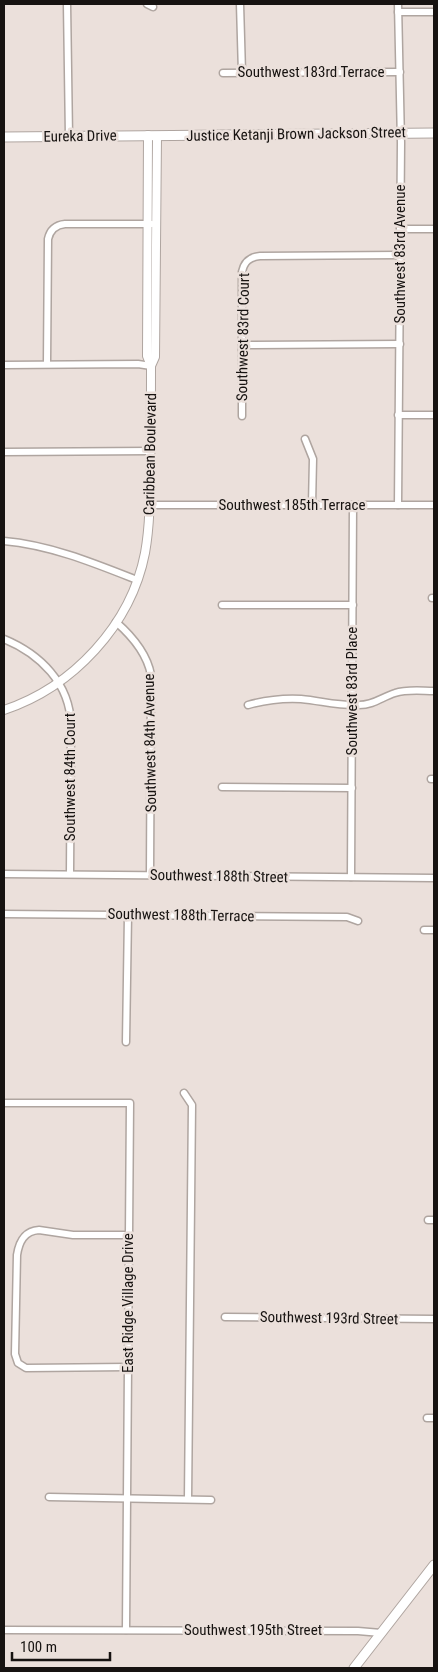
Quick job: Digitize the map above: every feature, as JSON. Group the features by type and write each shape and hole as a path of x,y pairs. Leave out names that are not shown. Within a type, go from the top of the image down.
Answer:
{"main road":[{"name":"Justice Ketanji Brown Jackson Street","path":"153,136 434,133"},
{"name":"Eureka Drive","path":"4,137 153,136"},
{"path":"354,1668 433,1569"}],"street":[{"path":"67,4 69,137"},
{"path":"240,4 242,73"},
{"name":"Southwest 83rd Avenue","path":"398,4 400,72 398,505"},
{"path":"398,12 434,12"},
{"name":"Southwest 183rd Terrace","path":"223,73 400,72"},
{"name":"Caribbean Boulevard","path":"4,710 26,701 58,682 90,655 116,622 137,580 146,543 150,505 151,366 156,357 152,224 153,136"},
{"path":"47,364 48,239 52,230 57,226 65,224 152,224"},
{"path":"400,229 434,229"},
{"name":"Southwest 83rd Court","path":"242,416 242,272 247,260 260,256 400,255"},
{"path":"242,345 400,344"},
{"path":"4,365 138,364 151,366"},
{"path":"398,415 434,415"},
{"path":"305,439 313,459 312,505"},
{"path":"4,452 150,451"},
{"name":"Southwest 185th Terrace","path":"150,505 434,505"},
{"name":"Southwest 83rd Place","path":"351,877 353,505"},
{"path":"4,541 54,550 137,580"},
{"path":"222,606 353,605"},
{"name":"Southwest 84th Avenue","path":"116,622 139,646 148,664 150,675 150,875"},
{"name":"Southwest 84th Court","path":"4,639 22,648 49,670 67,697 71,712 70,874"},
{"path":"248,705 285,698 352,706 374,703 401,691 434,691"},
{"path":"222,787 352,788"},
{"name":"Southwest 188th Street","path":"4,874 434,878"},
{"name":"Southwest 188th Terrace","path":"4,914 347,917 358,921"},
{"path":"126,1042 128,915"},
{"path":"424,930 434,930"},
{"path":"184,1093 192,1106 188,1499"},
{"name":"East Ridge Village Drive","path":"4,1102 130,1103 126,1630"},
{"path":"128,1367 73,1366 26,1368 18,1362 15,1350 17,1255 22,1240 31,1232 50,1230 73,1234 129,1235"},
{"name":"Southwest 193rd Street","path":"225,1317 434,1319"},
{"path":"49,1497 211,1500"},
{"name":"Southwest 195th Street","path":"4,1630 358,1631 381,1634"}]}
